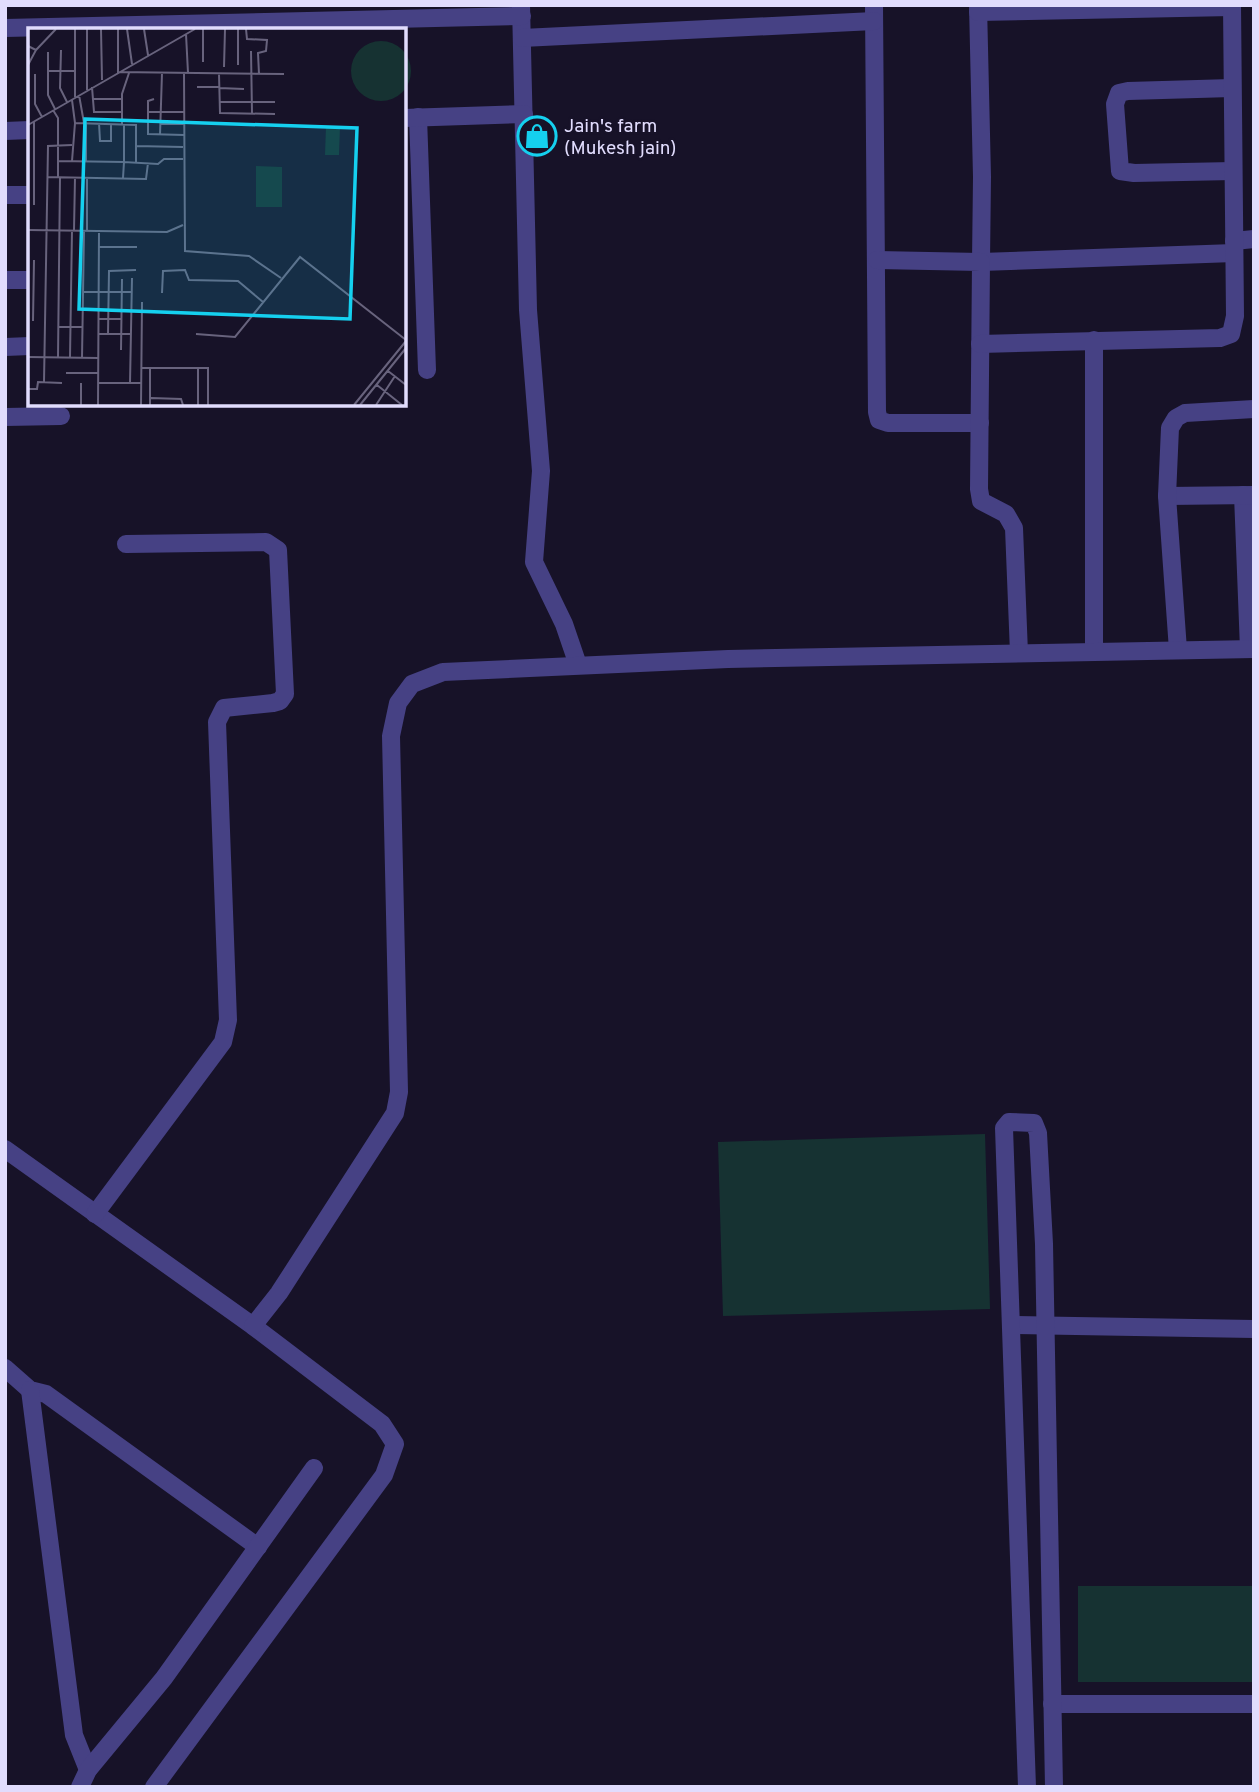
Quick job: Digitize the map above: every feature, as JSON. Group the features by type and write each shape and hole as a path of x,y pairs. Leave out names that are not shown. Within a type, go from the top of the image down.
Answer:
{"street":[{"path":"980,344 1220,338 1231,334 1234,316 1232,6 978,9 982,177 980,344 981,501 1006,514 1014,528 1019,653"},
{"path":"5,28 117,27 522,11 528,310 541,471 534,562 564,624 578,665"},
{"path":"522,38 874,13 879,420 913,425 980,422"},
{"path":"1232,88 1128,91 1119,93 1115,104 1121,171 1233,171"},
{"path":"427,370 411,118 524,114"},
{"path":"5,131 28,130"},
{"path":"5,195 28,195"},
{"path":"877,260 981,262 1234,247 1254,239"},
{"path":"5,280 28,279"},
{"path":"1094,340 1094,651"},
{"path":"5,347 28,346"},
{"path":"1178,650 1167,496 1170,428 1175,418 1185,413 1254,409"},
{"path":"5,417 61,416"},
{"path":"253,1325 279,1293 395,1113 399,1092 390,790 391,736 398,702 412,684 443,672 578,665 1251,649 1248,495 1167,496"},
{"path":"95,1214 223,1042 228,1020 217,722 224,708 273,704 280,701 285,694 278,550 274,545 266,542 126,544"},
{"path":"1027,1787 1013,1325 1004,1128 1009,1122 1034,1122 1038,1133 1045,1326 1054,1787"},
{"path":"5,1149 253,1325 382,1424 392,1435 395,1444 384,1475 154,1787"},
{"path":"1013,1325 1254,1329"},
{"path":"5,1368 30,1390 46,1394 258,1547"},
{"path":"30,1390 74,1735 88,1770"},
{"path":"80,1787 88,1770 164,1678 314,1468"},
{"path":"1052,1704 1254,1703"}],"green space":[{"path":"985,1134 990,1309 723,1316 718,1142"},
{"path":"1078,1586 1254,1586 1254,1682 1078,1682"}],"place":[{"name":"Jain's farm (Mukesh jain)","path":"537,136"}]}
